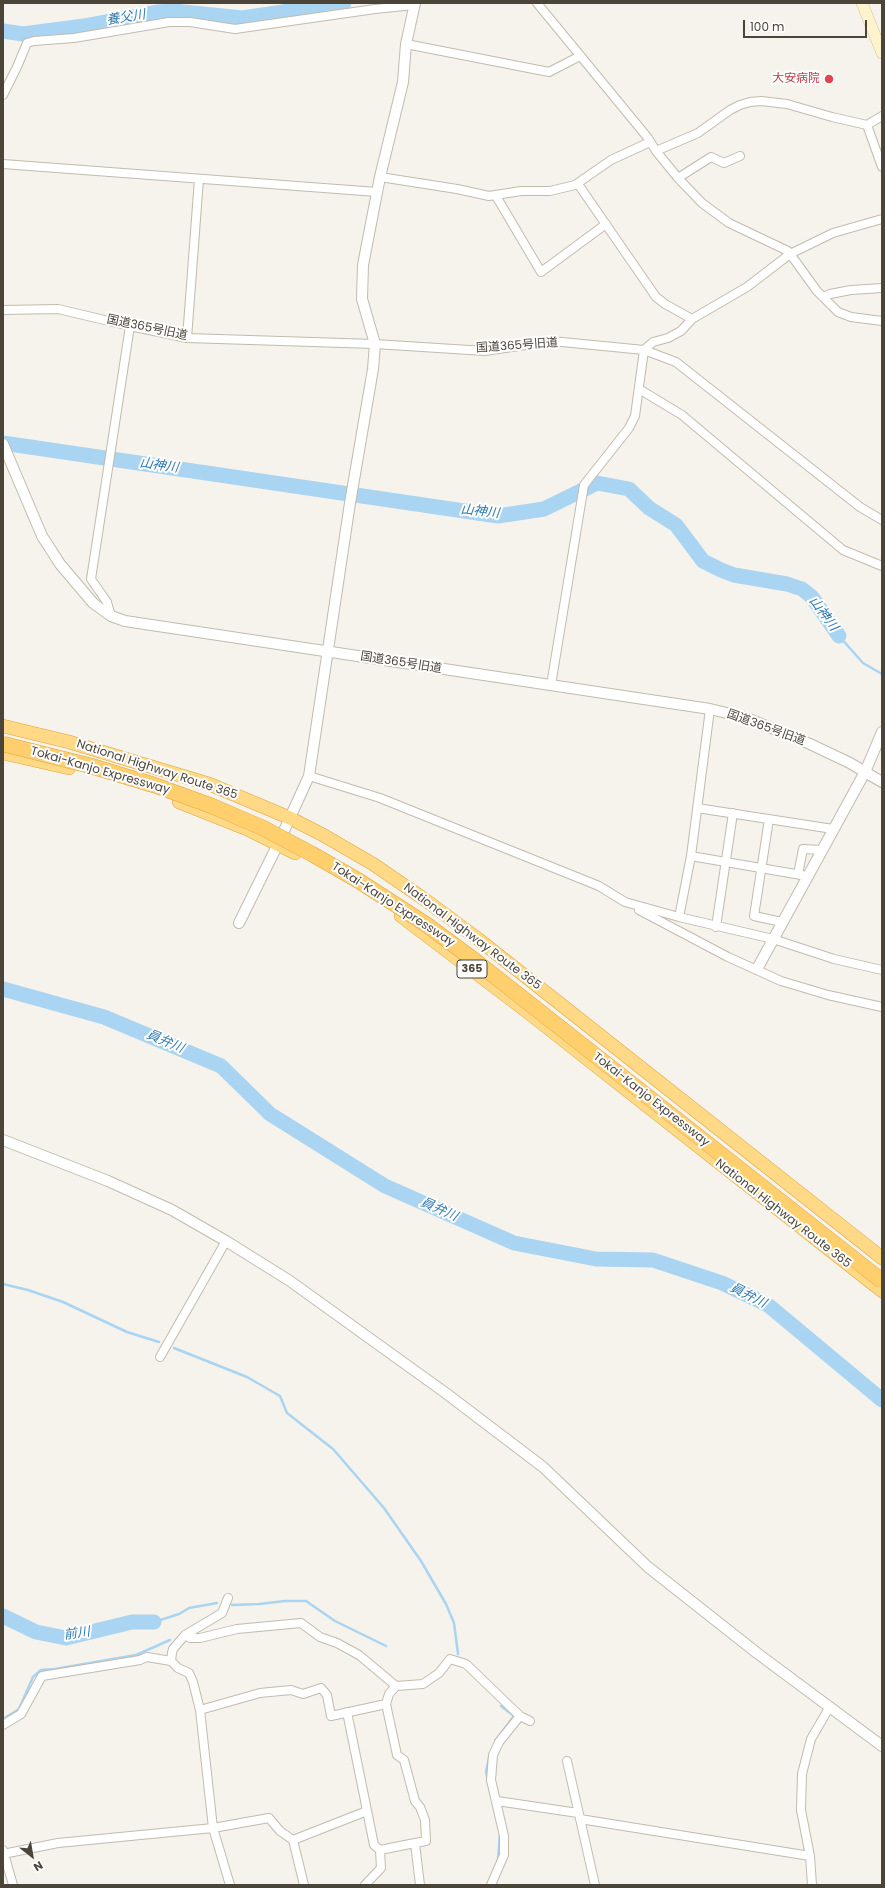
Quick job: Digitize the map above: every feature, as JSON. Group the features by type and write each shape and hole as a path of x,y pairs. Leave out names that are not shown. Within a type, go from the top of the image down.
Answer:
{"highway":[{"name":"National Highway Route 365","path":"3,726 69,742 209,784 290,818 373,864 424,899 472,935 882,1258"},
{"name":"Tokai-Kanjo Expressway","path":"3,744 91,766 154,785 212,806 263,828 358,881 427,925 478,963 882,1281"},
{"name":"National Highway Route 365","path":"3,753 80,770 127,784 208,813 278,844 344,880 413,924 518,1004 882,1291"}],"main road":[{"path":"862,3 882,53"}],"street":[{"path":"538,3 678,178 702,203 721,217 788,251 823,297 838,312 846,316 882,321"},
{"path":"3,95 18,67 27,43 34,41 74,38 168,22 190,22 230,29 414,4 406,44 403,82 380,177 362,276 362,299 375,344 373,369 353,482 309,776 278,844 239,923"},
{"path":"406,44 549,72 580,56"},
{"path":"656,151 698,133 740,104 750,102 761,101 787,104 867,125 882,116"},
{"path":"867,125 882,167"},
{"path":"380,177 496,196 521,191 550,191 578,184 611,160 650,142"},
{"path":"678,178 711,157 724,163 740,156"},
{"path":"3,164 377,192"},
{"path":"188,338 199,179"},
{"path":"578,184 656,297 665,304 692,319"},
{"path":"496,196 541,272 606,224"},
{"path":"551,685 584,485 629,428 635,416 644,350 653,342 668,338 681,331 692,319 748,287 790,254 833,233 882,219"},
{"path":"823,297 850,290 882,288"},
{"name":"国道365号旧道","path":"3,310 58,309 82,313 130,326 188,338 375,344 485,350 552,341 644,350 676,362 860,507 882,520"},
{"path":"111,616 107,602 91,579 130,326"},
{"path":"639,389 682,415 842,550 882,566"},
{"name":"国道365号旧道","path":"3,444 42,536 60,564 93,603 111,616 125,622 710,709 747,718 810,744 882,782"},
{"path":"679,917 691,856 710,709"},
{"path":"757,969 782,922 803,875 822,850 865,772 882,732"},
{"path":"309,776 393,803 599,886 625,902 728,957 781,980 828,995 882,1008"},
{"path":"697,808 833,829"},
{"path":"716,926 733,813"},
{"path":"769,819 754,916 782,922"},
{"path":"803,875 803,849 822,850"},
{"path":"691,856 803,875"},
{"path":"625,902 679,917 773,939 834,959 882,970"},
{"path":"3,1140 108,1181 172,1210 226,1241 290,1281 447,1394 543,1467 648,1567 829,1708 882,1746"},
{"path":"160,1357 226,1241"},
{"path":"171,1661 173,1649 185,1635 222,1613 228,1598"},
{"path":"185,1635 190,1638 200,1638 237,1629 301,1623 320,1637 337,1643 359,1655 396,1686 423,1684 439,1673 450,1659 466,1664 520,1716 530,1721"},
{"path":"3,1725 16,1719 24,1709 42,1676 140,1660 147,1657 171,1661 178,1668 189,1673 193,1682 200,1710 213,1828 230,1885"},
{"path":"380,1850 426,1841 425,1820 420,1807 415,1801 404,1760 397,1756 386,1704 389,1694 396,1686"},
{"path":"200,1710 260,1693 291,1690 303,1694 321,1688 327,1695 331,1716 386,1704"},
{"path":"812,1885 810,1856 801,1810 802,1774 811,1739 829,1708"},
{"path":"347,1712 374,1844 380,1850 381,1868 365,1885"},
{"path":"491,1885 504,1855 504,1836 491,1780 493,1755 499,1742 520,1716"},
{"path":"567,1761 595,1885"},
{"path":"497,1801 810,1856"},
{"path":"293,1840 367,1811"},
{"path":"13,1885 3,1852 58,1843 213,1828 268,1818 280,1831 293,1840 304,1885"},
{"path":"415,1843 420,1885"}],"waterway":[{"name":"養父川","path":"3,31 23,34 84,26 157,12 174,11 242,18 344,3"},
{"name":"山神川","path":"3,443 498,516 544,509 597,483 629,489 649,508 676,525 703,561 734,575 787,584 802,589 812,597 839,636"},
{"name":"山神川","path":"839,636 863,663 882,674"},
{"name":"員弁川","path":"3,989 104,1017 221,1066 270,1114 385,1186 514,1243 596,1259 653,1260 722,1283 768,1305 882,1400"},
{"path":"3,1284 28,1290 63,1302 127,1332 159,1342"},
{"path":"174,1348 247,1377 280,1396 287,1413 333,1449 384,1508 421,1561 446,1604 454,1623 458,1654"},
{"path":"232,1605 306,1601 335,1621 386,1646"},
{"path":"154,1622 179,1614 189,1608 217,1603"},
{"name":"前川","path":"3,1616 36,1632 66,1638 132,1622 154,1622"},
{"path":"3,1719 19,1709 33,1677 41,1670 136,1655 170,1640"},
{"path":"495,1741 514,1716 501,1706"},
{"path":"490,1753 486,1772 495,1813"},
{"path":"498,1860 500,1833"}],"place":[{"name":"大安病院","path":"829,79"}]}
